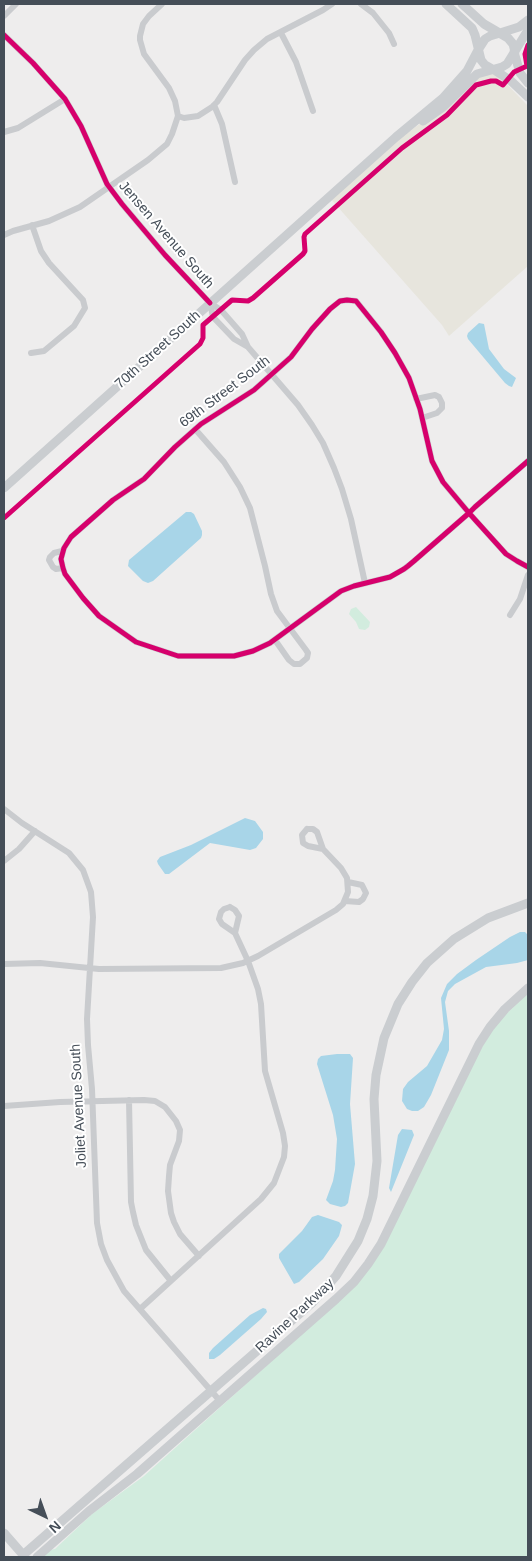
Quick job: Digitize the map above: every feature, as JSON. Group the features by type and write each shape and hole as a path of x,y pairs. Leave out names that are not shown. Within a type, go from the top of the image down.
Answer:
{"street":[{"path":"4,16 16,4"},
{"path":"4,235 49,221 80,207 148,160 167,144 178,116 175,101 169,88 144,54 140,40 143,24 162,4"},
{"path":"178,116 184,118 198,116 214,104 254,50 268,39 332,4"},
{"path":"361,4 373,13 389,33 394,44"},
{"path":"446,4 472,28 482,62 508,78 528,98"},
{"path":"462,4 480,22 509,39 513,44 520,74 528,82"},
{"path":"478,50 485,39 492,35 519,28 528,20"},
{"path":"493,69 507,64 528,30"},
{"path":"282,33 296,62 313,111"},
{"name":"Jensen Avenue South","path":"4,35 33,63 65,99 81,126 109,187 122,204 210,304 221,310 242,334 248,347 298,405 312,425 323,443 334,468 350,518 365,583"},
{"name":"70th Street South","path":"4,488 396,137 443,98 468,69 478,50"},
{"name":"70th Street South","path":"381,152 443,107 472,78 493,69"},
{"path":"4,132 18,128 65,99"},
{"path":"214,104 222,124 234,182"},
{"path":"31,353 44,351 74,326 85,308 83,300 49,263 41,251 32,226"},
{"name":"69th Street South","path":"63,568 56,569 52,567 50,556 54,552 62,551 68,541 113,500 144,478 195,429 217,412 250,392 272,374 291,357 330,309 340,301 356,301 381,332 395,353 416,398"},
{"name":"Jensen Avenue South","path":"210,304 213,317 234,339 248,347"},
{"path":"422,418 437,414 442,408 439,397 435,395 416,398 435,468 443,482 506,554 516,562 528,567"},
{"path":"195,429 224,462 240,487 250,508 271,594 278,611 307,652 307,658 302,663 292,663 275,640"},
{"path":"62,551 63,568 83,598 100,616 136,642 178,656 234,656 253,651 275,640 337,594 350,587 390,577 404,569 528,461"},
{"path":"510,615 520,599 528,574"},
{"name":"Joliet Avenue South","path":"4,809 22,824 69,853 83,870 91,892 93,908 87,1019 96,1216 101,1244 114,1276 124,1291 220,1401"},
{"path":"4,861 19,849 35,831"},
{"path":"4,964 34,962 90,969 221,968 231,967 248,961 336,910 345,901 348,892 348,882 344,872 323,849"},
{"path":"345,901 358,902 363,899 366,893 362,885 348,882"},
{"name":"Ravine Parkway","path":"24,1556 324,1290 342,1268 358,1241 371,1208 377,1172 374,1099 378,1064 389,1025 405,992 427,964 463,932 488,918 528,903"},
{"path":"140,1310 262,1199 274,1183 284,1157 283,1133 265,1071 260,997 256,981 235,933"},
{"name":"Ravine Parkway","path":"37,1557 89,1511 137,1474 336,1299 362,1272 380,1244 479,1044 505,1009 528,988"},
{"path":"4,1106 129,1100 144,1100 160,1104 169,1111 179,1126 179,1141 170,1165 169,1203 177,1229 199,1256"},
{"path":"129,1100 132,1212 140,1239 170,1282"},
{"path":"4,1533 24,1556"}],"shaded area":[{"path":"492,69 528,106 528,266 449,336 442,325 329,197 381,152 443,107 472,78"}],"green space":[{"path":"356,607 370,622 369,627 365,630 359,629 349,614 351,609"},
{"path":"528,993 528,1557 46,1557 42,1552 55,1549 92,1514 144,1476 357,1284 491,1032 504,1016"}],"water":[{"path":"479,323 484,324 489,349 504,369 516,378 512,387 505,383 468,339 468,333"},
{"path":"186,512 194,514 202,531 201,538 153,581 148,583 143,581 128,566 129,560"},
{"path":"245,818 255,821 263,832 263,839 256,848 250,850 210,843 169,874 165,874 158,864 157,861 160,857 191,845"},
{"path":"520,932 525,932 528,935 528,960 486,967 455,984 448,991 445,1002 449,1031 449,1050 431,1095 424,1107 418,1111 407,1109 402,1101 403,1089 408,1082 427,1066 442,1040 444,1029 441,998 447,984 476,960"},
{"path":"350,1054 353,1058 350,1104 355,1164 348,1203 341,1207 330,1204 326,1200 335,1170 337,1139 333,1115 317,1064 321,1056"},
{"path":"402,1129 412,1130 414,1135 391,1192 389,1188 398,1135"},
{"path":"318,1215 339,1222 342,1225 339,1236 323,1259 299,1282 294,1284 279,1258 279,1254 302,1231 312,1217"},
{"path":"263,1308 267,1312 261,1319 220,1355 214,1359 209,1359 209,1353 213,1348 250,1315"}],"cycle path":[{"path":"4,35 33,63 65,99 81,126 107,184 122,204 165,255 210,303"},
{"path":"4,518 200,344 203,338 203,325 232,300 248,301 253,298 303,254 305,251 305,234 402,148 447,115 476,85 491,81 496,81 503,85 514,72 527,66 525,54 528,45"},
{"path":"528,461 475,507 469,513 414,561 404,569 390,577 341,591 270,643 253,651 234,656 178,656 136,642 99,616 65,574 61,559 64,548 71,537 113,500 144,479 175,447 201,424 254,390 291,357 330,309 340,301 347,300 356,301 381,332 409,378 420,409 432,461 443,482 469,513 506,554 528,567"}]}
